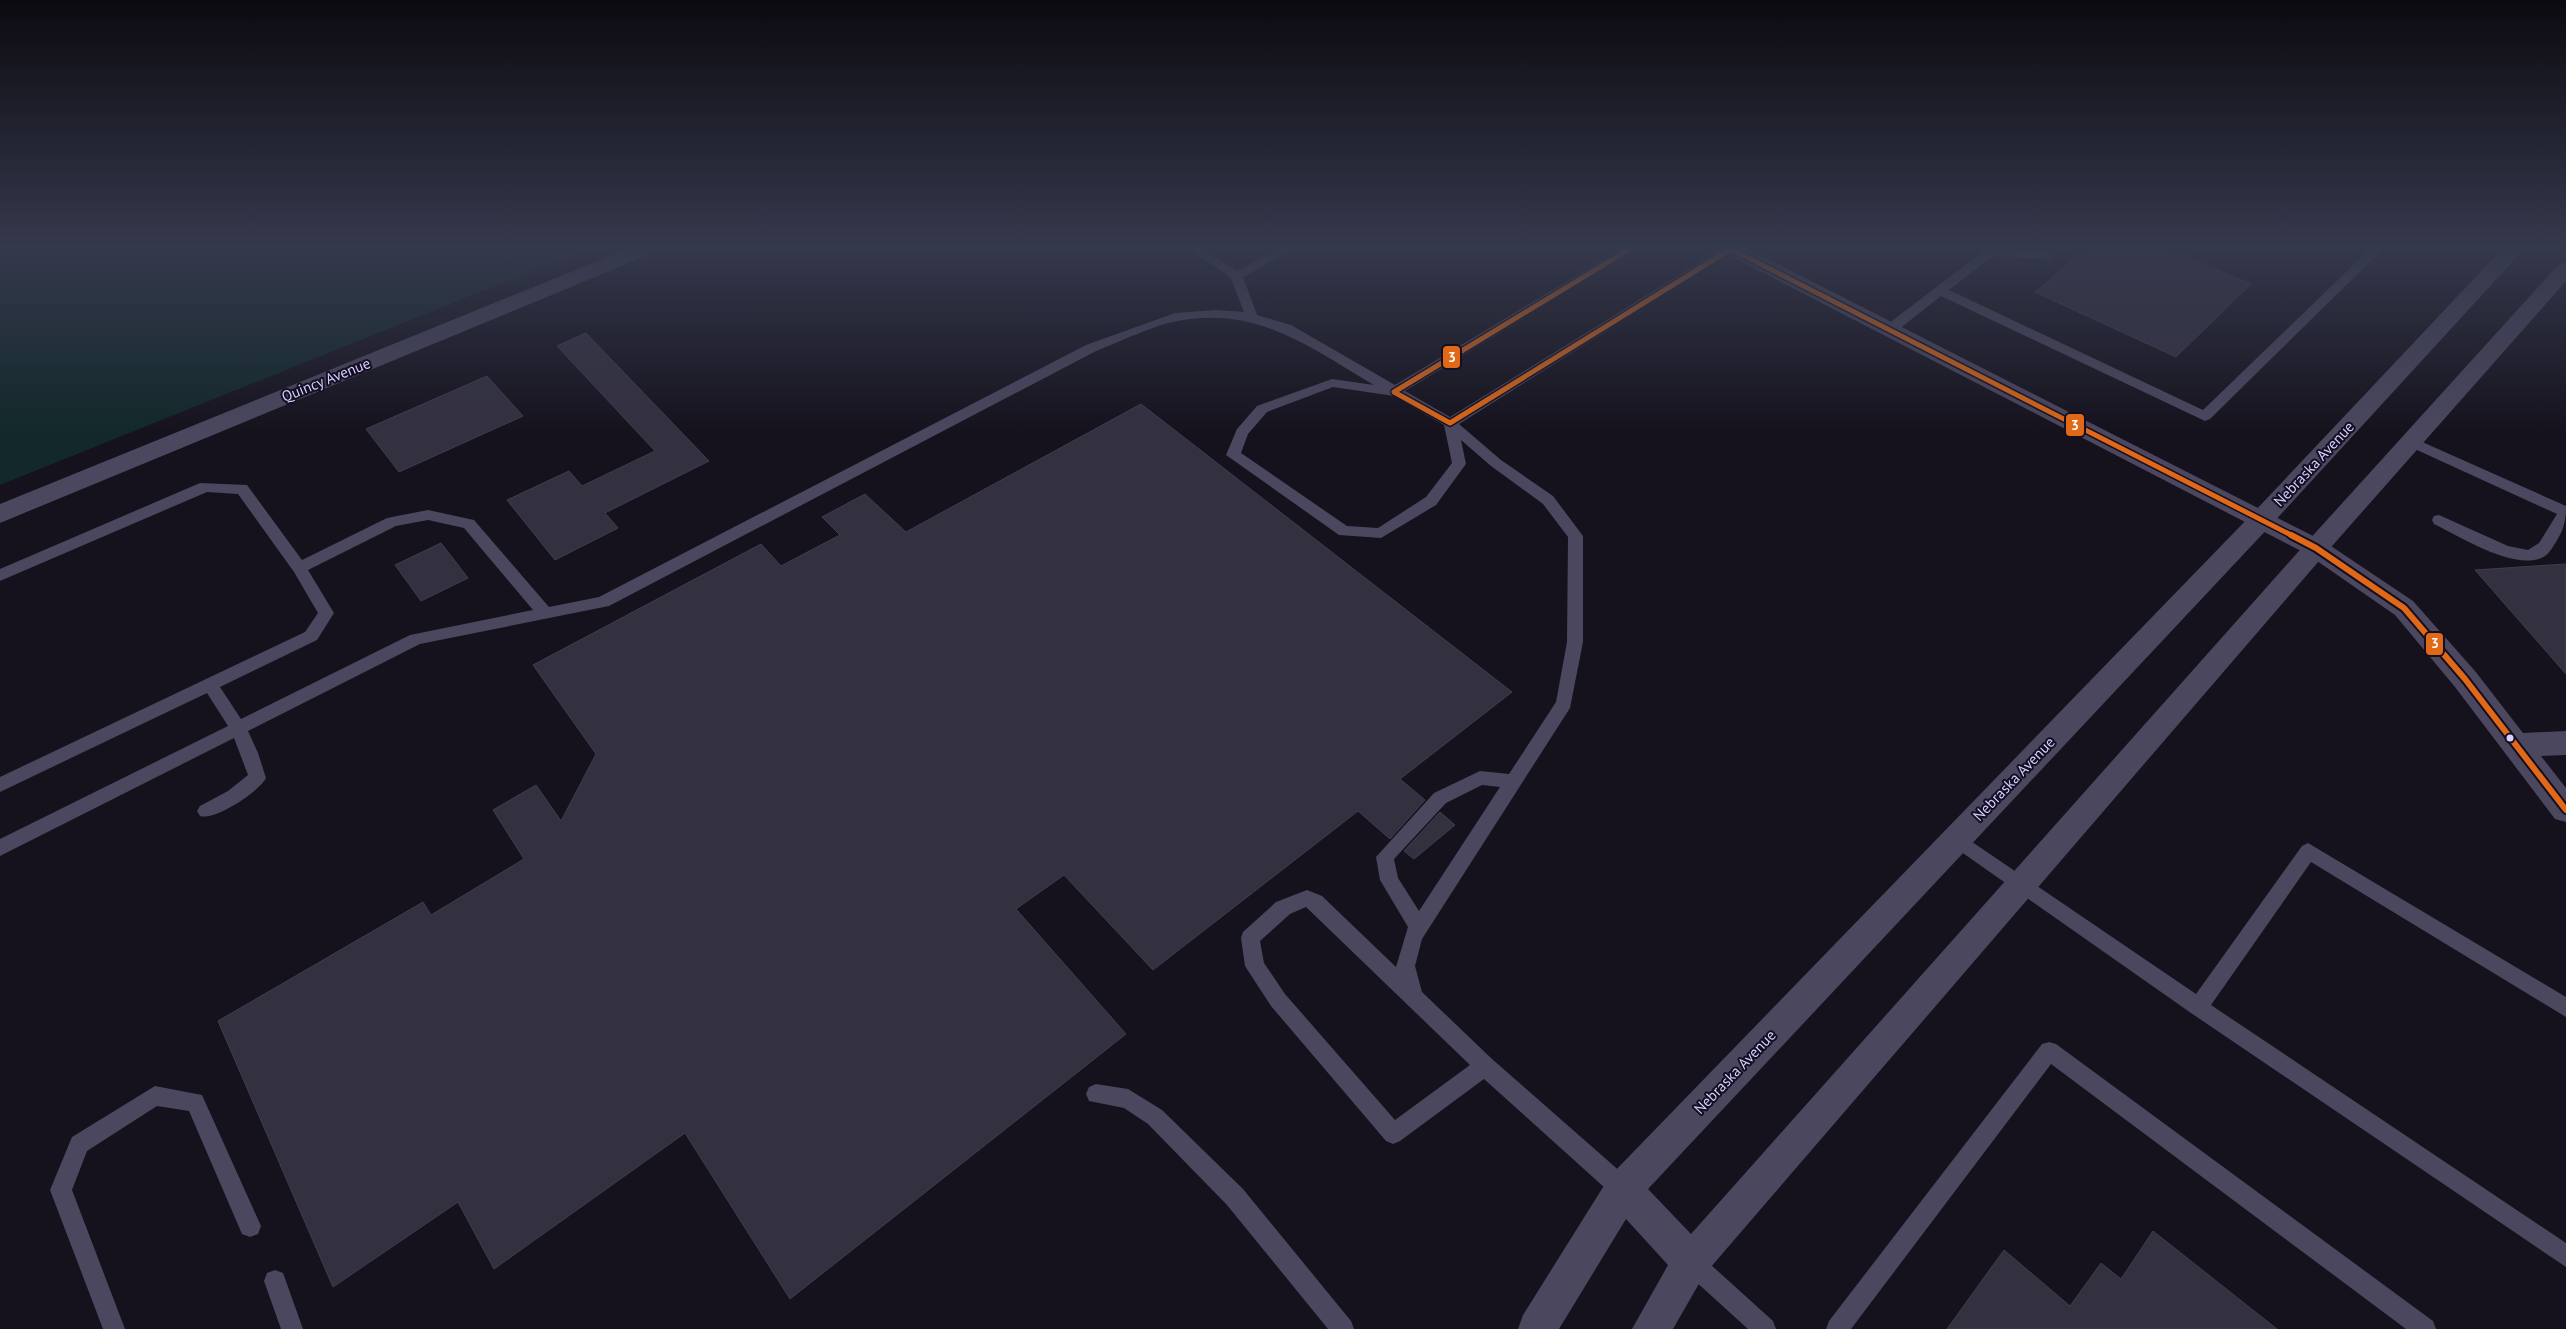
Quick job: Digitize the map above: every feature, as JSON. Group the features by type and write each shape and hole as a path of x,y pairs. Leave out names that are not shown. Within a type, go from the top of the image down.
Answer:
{"street":[{"name":"Quincy Avenue","path":"0,514 500,309"},
{"path":"1849,309 2316,548 2404,608 2517,745 2566,810"},
{"name":"Nebraska Avenue","path":"1537,1329 1623,1189 2262,519 2458,309"},
{"path":"1651,1329 1691,1262 2316,548 2529,309"},
{"path":"2517,745 2566,743"},
{"path":"1623,1189 1691,1262"}],"lane":[{"path":"1249,309 1252,317"},
{"path":"1450,423 1459,464 1431,501 1381,533 1344,531 1233,455 1242,432 1262,409 1294,395 1332,383 1394,392 1531,309"},
{"path":"1450,423 1633,309"},
{"path":"1889,330 1917,309"},
{"path":"1976,309 2205,416 2315,309"},
{"path":"0,848 416,639 603,602 1091,348 1175,317 1216,314 1252,317 1286,328 1450,423 1496,463 1548,500 1576,536 1575,642 1564,703 1413,936 1405,966 1414,997"},
{"path":"2411,442 2566,512 2540,552 2530,556 2511,554 2439,520"},
{"path":"0,575 205,487 242,489 299,568 326,613 310,636 0,785"},
{"path":"299,568 392,522 428,514 469,524 545,613"},
{"path":"206,811 234,796 257,778 253,758 238,728 210,685"},
{"path":"1418,927 1389,880 1385,857 1440,798 1480,778 1513,781"},
{"path":"1956,839 2198,1007 2566,1256"},
{"path":"2198,1007 2308,851 2566,1008"},
{"path":"1485,1066 1393,1134 1278,1000 1255,966 1250,938 1283,908 1307,898 1315,902 1485,1066 1623,1189"},
{"path":"1837,1329 2049,1051 2425,1329"},
{"path":"1096,1094 1128,1099 1155,1117 1235,1197 1343,1329"},
{"path":"114,1329 61,1190 79,1144 155,1096 195,1102 250,1226"},
{"path":"1691,1262 1765,1329"},
{"path":"275,1281 292,1329"}],"green space":[{"path":"0,309 438,309 0,485"}],"building":[{"path":"2072,309 2225,309 2176,357"},
{"path":"586,333 709,461 605,513 618,528 555,560 507,500 569,471 582,486 655,451 557,346"},
{"path":"487,376 523,416 399,472 366,429"},
{"path":"1141,404 1512,692 1400,779 1425,800 1390,839 1358,811 1153,970 1064,875 1016,909 1126,1034 790,1299 685,1133 494,1269 458,1202 333,1287 218,1021 423,902 431,915 524,859 493,810 536,785 561,821 596,754 533,665 761,544 781,566 840,535 822,517 865,494 906,532"},
{"path":"441,543 468,578 421,601 395,565"},
{"path":"2566,564 2566,674 2475,570"},
{"path":"1440,812 1455,825 1414,859 1404,851"},
{"path":"2153,1231 2277,1329 1947,1329 2004,1250 2070,1306 2101,1263 2121,1279"}],"transit line":[{"name":"3","path":"1531,309 1394,392 1450,423 1634,309"},
{"name":"3","path":"1848,309 2316,548 2404,608 2465,679 2566,810"}]}
